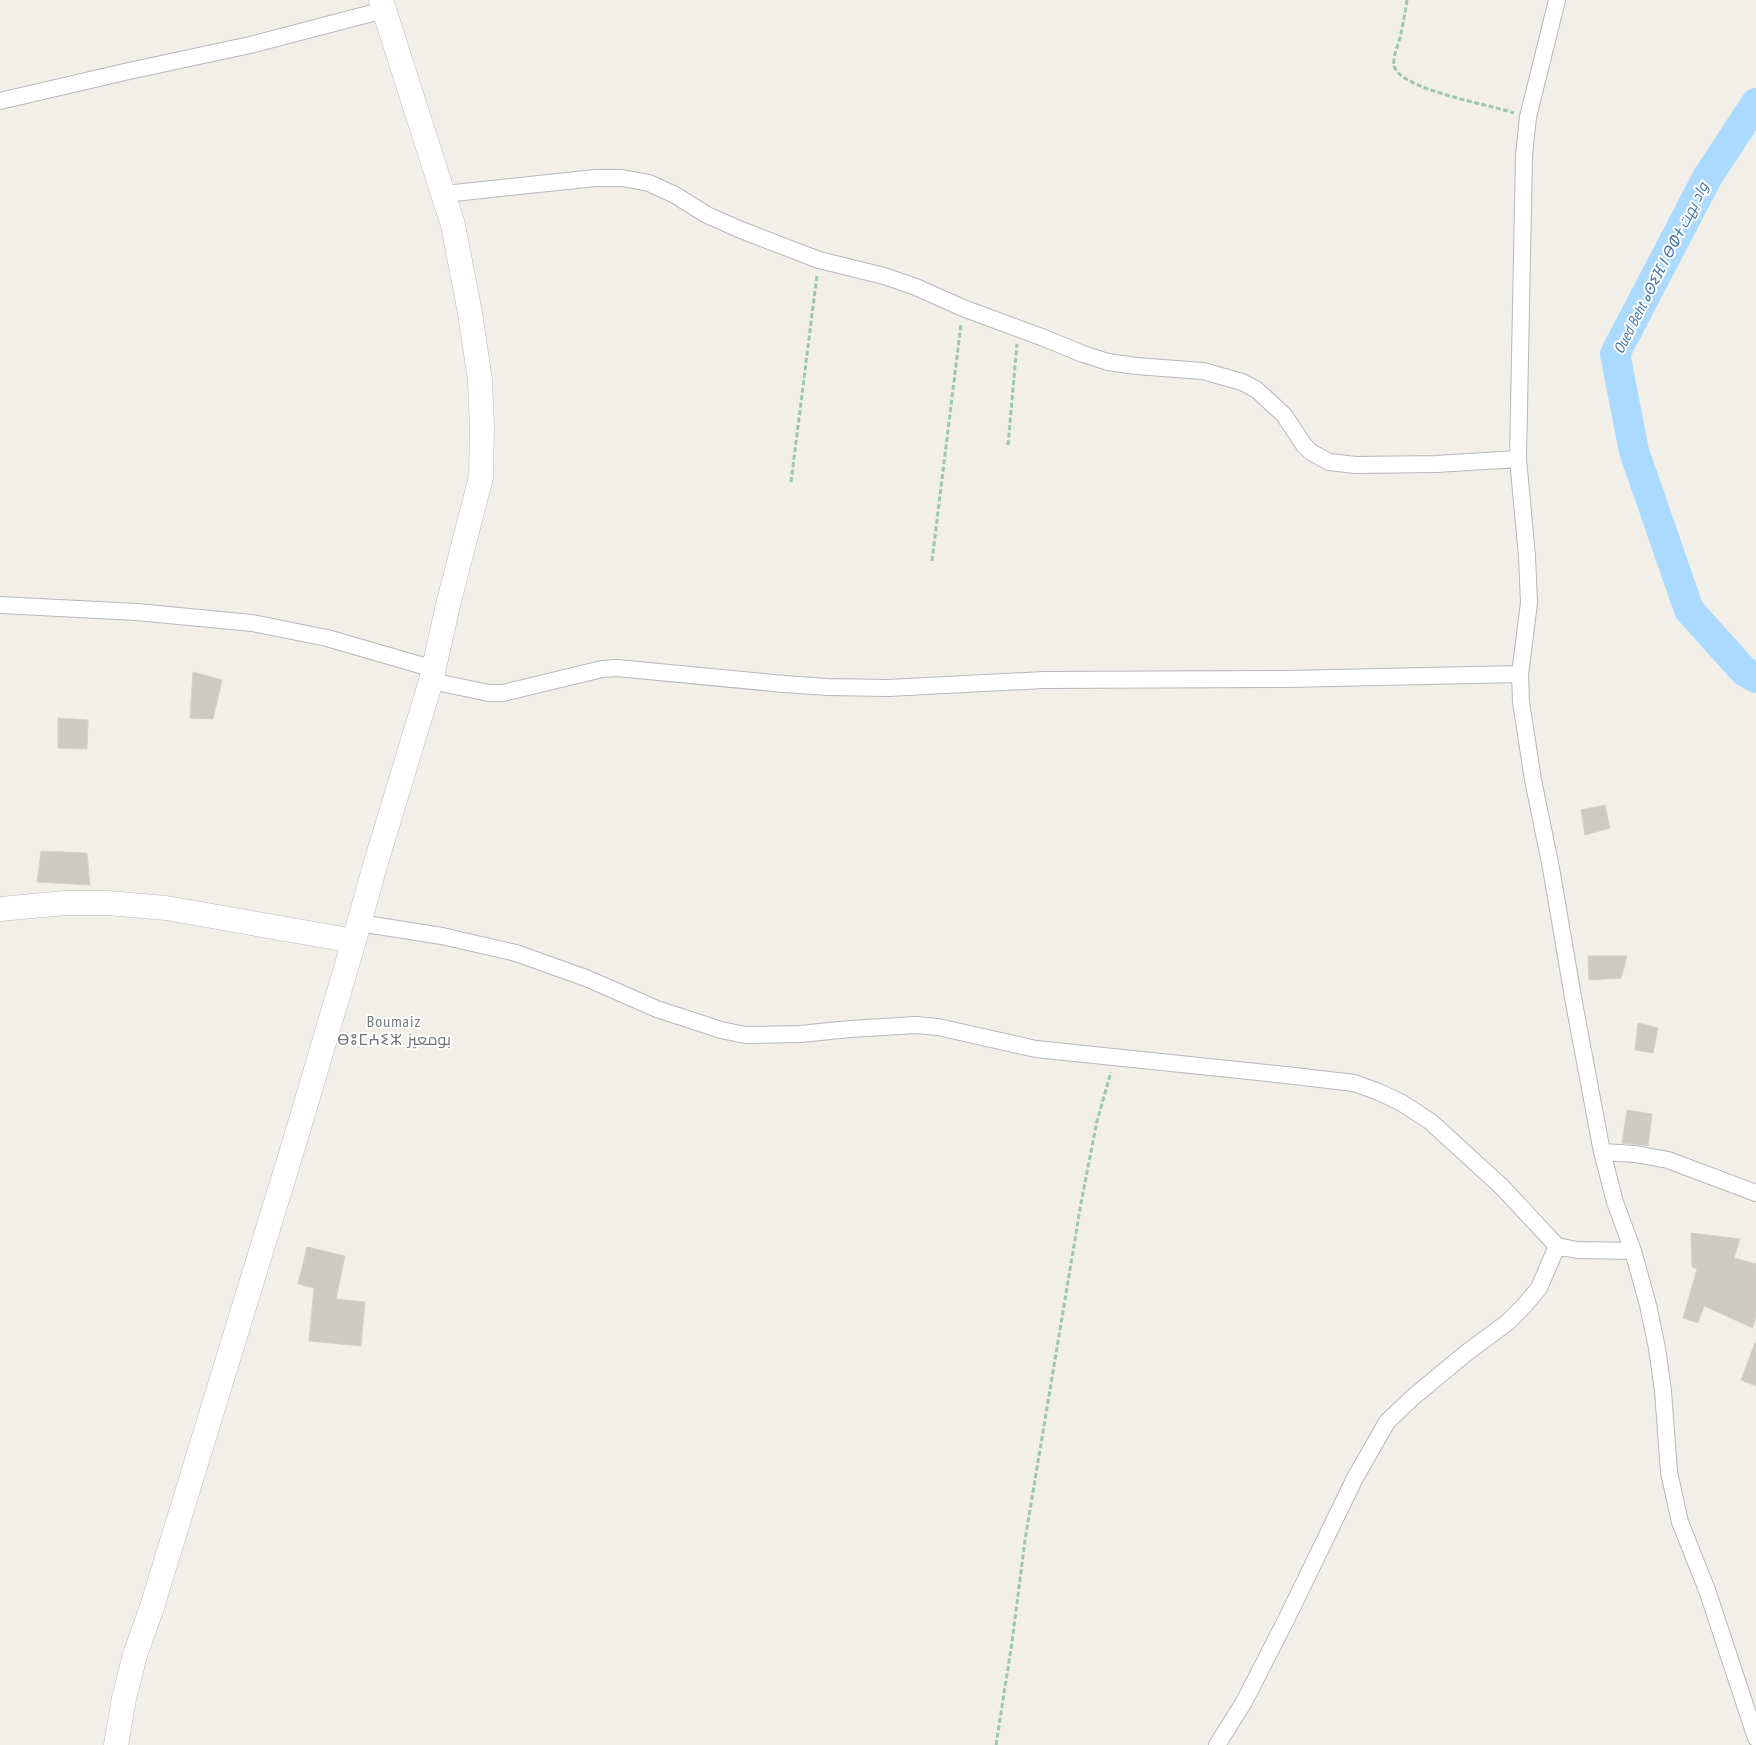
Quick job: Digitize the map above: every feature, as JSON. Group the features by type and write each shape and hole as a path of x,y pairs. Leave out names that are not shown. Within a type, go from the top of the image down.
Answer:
{"street":[{"path":"1557,0 1528,117 1523,174 1518,459 1528,556 1529,603 1520,674 1521,702 1533,780 1551,868 1602,1152 1615,1202 1633,1251 1657,1348 1663,1391 1669,1472 1680,1522 1710,1598 1753,1719 1756,1738"},
{"path":"0,101 250,45 383,5 445,194 461,264 480,380 482,427 481,477 432,675 357,932 152,1607 135,1656 124,1698 116,1745"},
{"path":"445,194 595,178 622,178 649,183 675,195 707,215 741,230 819,260 884,276 938,296 963,308 1108,362 1203,371 1242,382 1257,390 1284,416 1304,446 1329,462 1374,465 1436,464 1518,459"},
{"path":"0,605 137,612 252,623 327,638 489,693 503,693 602,668 784,684 888,688 1044,680 1286,680 1520,674"},
{"path":"0,909 65,903 108,902 357,932 442,936 516,953 586,978 657,1009 713,1028 745,1035 800,1034 916,1025 938,1027 1036,1049 1354,1083 1402,1103 1431,1122 1502,1187 1558,1246 1577,1250 1633,1251"},
{"path":"1602,1152 1635,1154 1668,1160 1756,1193"},
{"path":"1217,1745 1244,1702 1355,1478 1386,1422 1465,1354 1508,1322 1523,1307 1539,1288 1558,1246"}],"path":[{"path":"1407,0 1403,26 1393,65 1397,72 1416,85 1432,91 1528,117"},
{"path":"791,482 819,260"},
{"path":"932,561 963,308"},
{"path":"1008,446 1018,328"},
{"path":"996,1745 1025,1540 1081,1203 1114,1057"}],"building":[{"path":"193,672 222,680 213,719 190,718"},
{"path":"58,718 88,720 87,749 58,748"},
{"path":"1605,805 1610,828 1585,835 1581,810"},
{"path":"41,851 87,853 90,885 37,882"},
{"path":"1588,956 1627,956 1621,978 1589,980"},
{"path":"1638,1023 1658,1028 1653,1053 1635,1050"},
{"path":"1627,1110 1652,1114 1648,1146 1622,1143"},
{"path":"1691,1233 1740,1239 1734,1258 1756,1264 1756,1316 1753,1328 1704,1306 1698,1323 1683,1318 1697,1269 1692,1267"},
{"path":"307,1247 345,1256 336,1299 365,1302 361,1346 309,1341 314,1288 298,1284"},
{"path":"1756,1343 1756,1386 1741,1380"}],"waterway":[{"name":"Oued Beht ⴰⵙⵉⴼ ⵏ ⴱⵀⵜ واد بهت","path":"1756,103 1708,176 1615,354 1634,451 1689,610 1744,671 1756,678"}],"district":[{"name":"Boumaiz ⴱⵓⵎⵄⵉⵣ بومعيز","path":"394,1030"}]}
